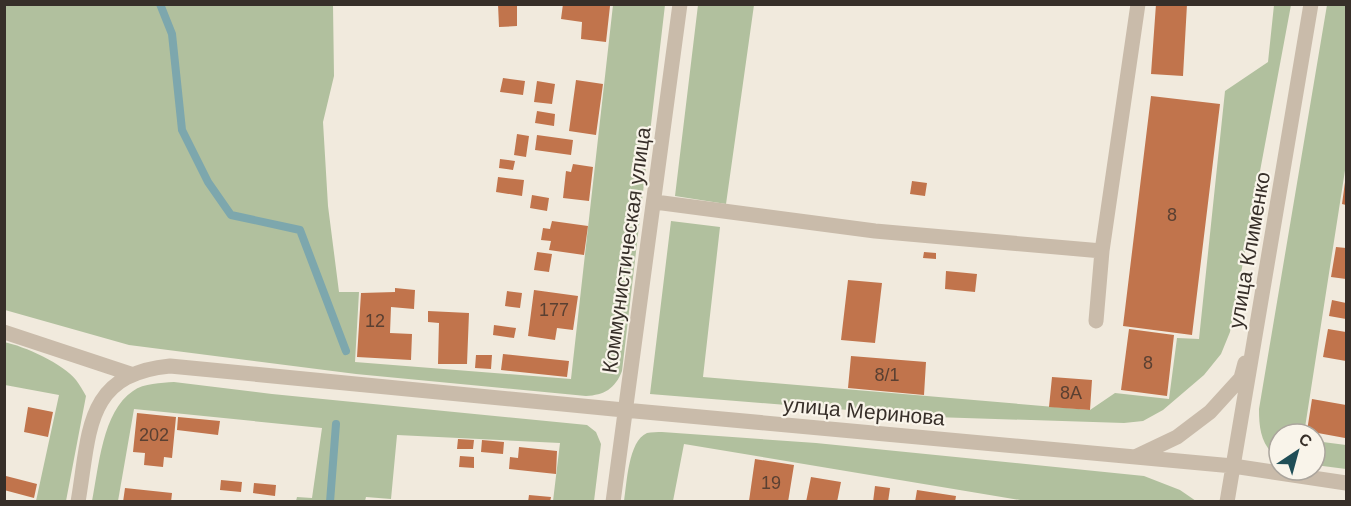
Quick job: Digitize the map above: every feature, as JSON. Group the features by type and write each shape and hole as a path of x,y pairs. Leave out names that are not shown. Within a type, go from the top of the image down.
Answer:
{"street":[{"name":"Коммунистическая улица","path":"614,501 624,410 655,202 680,4"},
{"path":"1096,321 1102,251 1138,4"},
{"name":"улица Клименко","path":"1227,501 1311,4"},
{"path":"655,202 875,231 1102,251"},
{"path":"1137,457 1177,437 1210,412 1240,378 1259,317"},
{"path":"4,332 131,374"},
{"name":"улица Меринова","path":"131,374 148,368 170,366 1233,466 1347,483"},
{"path":"78,501 91,422 97,407 117,382 131,374"}],"green space":[{"path":"4,5 333,5 334,76 323,122 328,206 339,292 359,292 355,362 571,379 613,5 665,5 622,371 616,382 608,390 586,396 356,374 129,345 5,310"},
{"path":"698,5 754,5 726,204 675,196"},
{"path":"1274,5 1291,5 1230,332 1221,354 1204,375 1163,410 1143,421 1124,423 934,417 650,394 671,221 720,227 703,377 1090,410 1115,393 1169,399 1177,338 1199,339 1225,91 1268,62"},
{"path":"1327,5 1346,5 1346,164 1306,422 1267,422 1267,447 1262,437 1259,409"},
{"path":"4,342 22,347 63,368 76,380 86,396 66,501 36,501 59,395 5,385"},
{"path":"174,382 587,425 596,432 601,444 594,501 553,501 560,443 397,435 391,499 366,497 365,501 296,501 297,497 312,498 322,428 134,409 118,501 92,501 108,426 123,400 142,386"},
{"path":"662,432 816,443 1144,476 1180,490 1196,501 1026,501 684,444 673,501 624,501 632,454 636,445 647,433"},
{"path":"1327,443 1346,445 1346,469 1327,467"}],"building":[{"path":"498,4 517,4 517,26 499,27"},
{"path":"563,4 610,6 606,42 581,39 582,22 561,19"},
{"path":"1156,4 1187,4 1183,76 1151,74"},
{"path":"503,78 525,81 523,95 500,92"},
{"path":"576,80 603,84 596,135 569,131"},
{"path":"537,81 555,84 552,104 534,102"},
{"path":"1151,96 1220,104 1192,335 1123,326"},
{"path":"537,111 555,114 554,126 535,123"},
{"path":"517,134 529,136 526,157 514,155"},
{"path":"537,135 573,140 571,155 535,150"},
{"path":"500,159 515,161 513,170 499,168"},
{"path":"573,164 593,167 589,201 563,198 566,171 571,172"},
{"path":"498,177 524,180 522,196 496,192"},
{"path":"912,181 927,183 925,196 910,194"},
{"path":"1346,182 1346,205 1342,204"},
{"path":"532,195 549,198 547,211 530,208"},
{"path":"552,221 588,226 584,255 549,250 551,241 541,240 543,228 550,229"},
{"path":"1336,247 1346,248 1346,279 1331,277"},
{"path":"537,252 552,254 549,272 534,270"},
{"path":"924,252 936,253 936,259 923,258"},
{"path":"946,271 977,274 975,292 945,289"},
{"path":"848,280 882,283 875,343 841,340"},
{"path":"395,288 415,290 414,309 391,307 390,333 412,334 411,360 357,357 361,293 395,292"},
{"path":"534,290 578,296 573,330 557,328 555,340 528,336"},
{"path":"507,291 522,293 520,308 505,306"},
{"path":"1332,300 1346,303 1346,319 1329,316"},
{"path":"428,311 469,313 467,364 438,364 439,323 428,322"},
{"path":"494,325 516,328 514,338 493,335"},
{"path":"1129,329 1174,335 1167,396 1121,390"},
{"path":"1328,329 1346,332 1346,361 1323,357"},
{"path":"503,354 569,361 567,377 501,370"},
{"path":"476,355 492,355 491,369 475,368"},
{"path":"851,356 926,362 924,395 848,388"},
{"path":"1052,377 1092,380 1090,410 1049,407"},
{"path":"1312,399 1346,405 1345,438 1327,435 1327,422 1308,422"},
{"path":"28,407 53,412 48,437 24,432"},
{"path":"137,413 176,417 172,458 164,457 163,467 144,465 145,453 133,452"},
{"path":"178,417 220,421 218,435 177,430"},
{"path":"458,439 474,440 473,449 457,449"},
{"path":"482,440 504,442 503,454 481,452"},
{"path":"519,447 557,451 556,474 509,469 510,457 518,458"},
{"path":"460,456 474,457 474,468 459,467"},
{"path":"755,459 794,465 788,502 749,501"},
{"path":"6,476 37,484 34,498 4,490"},
{"path":"811,477 841,482 837,502 806,502"},
{"path":"221,480 242,482 241,492 220,490"},
{"path":"254,483 276,485 275,496 253,493"},
{"path":"875,486 890,488 888,502 873,502"},
{"path":"125,488 172,493 171,502 123,502"},
{"path":"917,490 956,496 955,502 915,502"},
{"path":"529,495 551,497 550,502 528,502"}],"waterway":[{"path":"160,4 172,34 182,130 208,182 231,215 300,230 346,351"},
{"path":"330,502 336,424"}]}
